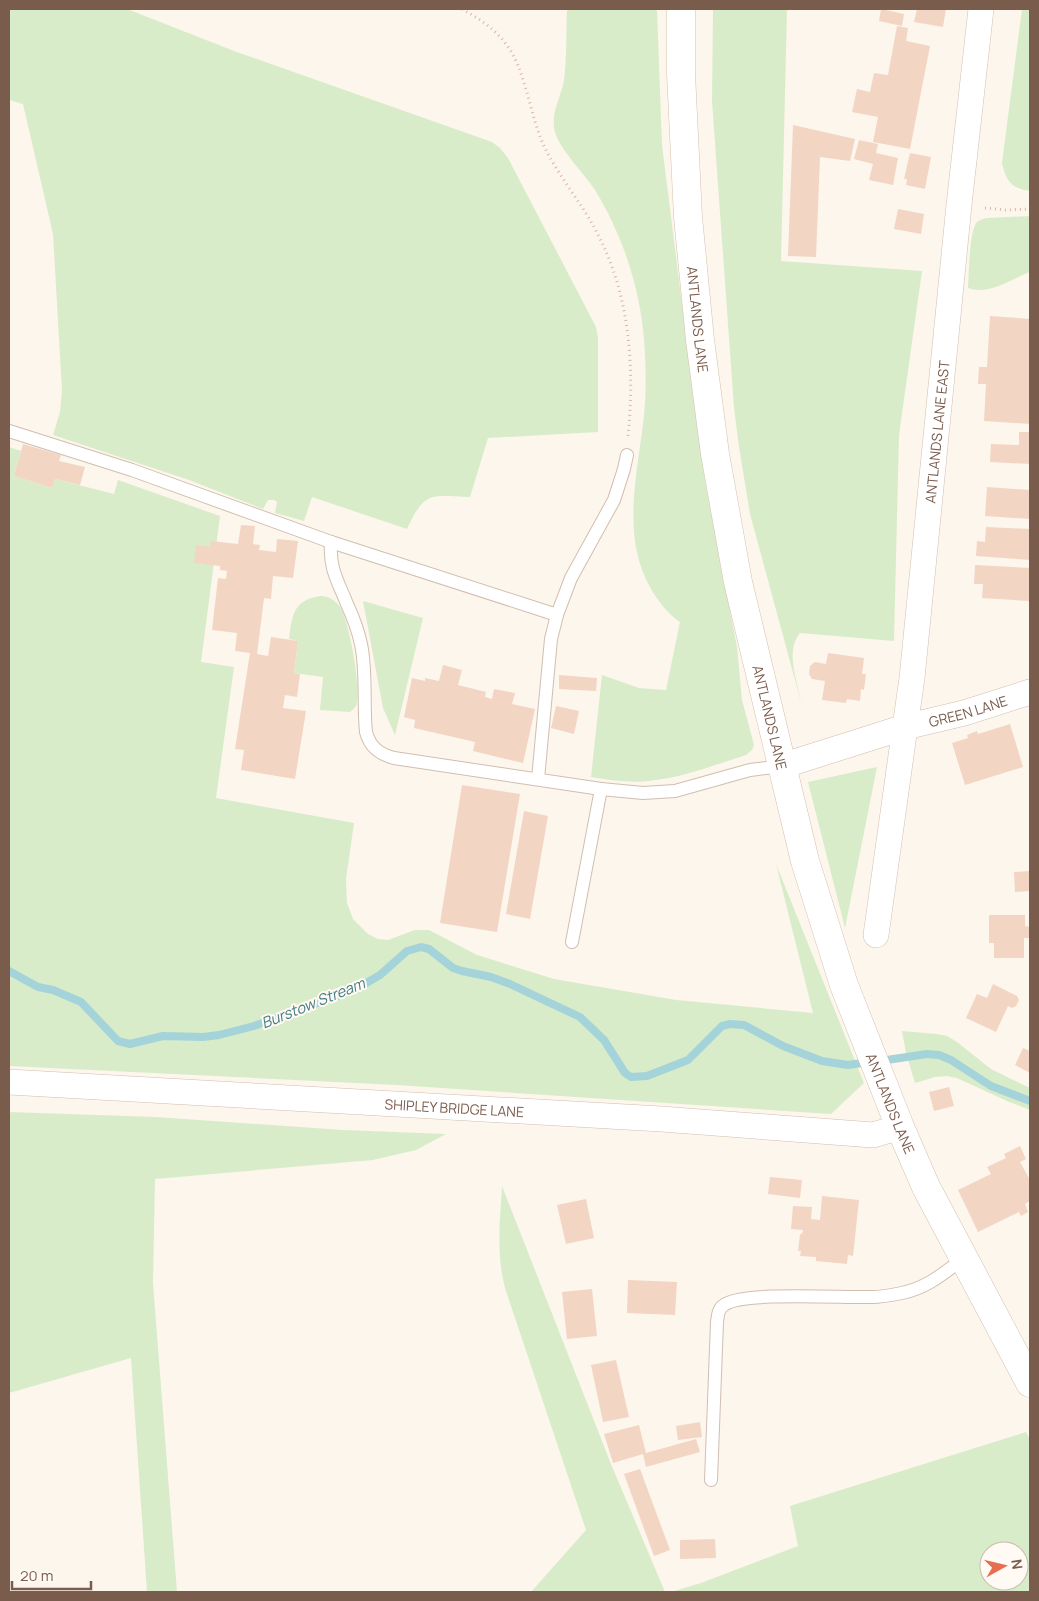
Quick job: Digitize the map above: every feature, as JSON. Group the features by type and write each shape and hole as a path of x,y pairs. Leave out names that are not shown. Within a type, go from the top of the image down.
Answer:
{"main road":[{"name":"ANTLANDS LANE","path":"681,9 680,74 688,217 715,454 738,582 805,861 844,985 900,1127 926,1186 1030,1383"}],"street":[{"name":"ANTLANDS LANE EAST","path":"876,935 912,678 959,205 981,9"},
{"name":"GREEN LANE","path":"905,726 964,713 1030,692"},
{"path":"782,766 905,726"},
{"name":"SHIPLEY BRIDGE LANE","path":"9,1082 651,1119 873,1135 900,1127"}],"lane":[{"path":"9,431 132,470 331,542 557,614"},
{"path":"538,779 551,639 557,614 571,578 614,500 627,455"},
{"path":"331,542 330,553 333,574 353,617 361,646 365,671 366,732 369,741 379,752 394,758 601,789 643,793 675,791 750,770 782,766"},
{"path":"572,942 601,789"},
{"path":"711,1480 717,1322 721,1307 728,1302 749,1298 874,1297 901,1293 918,1289 930,1283 964,1258"}],"path":[{"path":"462,9 497,33 507,45 522,79 535,125 545,149 591,222 613,269 623,298 628,335 631,390 627,455"},
{"path":"959,205 1005,210 1030,209"}],"green space":[{"path":"9,9 127,9 234,51 492,142 508,158 596,327 598,338 598,432 488,438 470,497 438,496 425,501 413,516 407,529 312,497 304,521 275,513 277,502 274,500 268,500 263,509 189,480 53,435 60,412 62,390 53,234 23,104 9,100"},
{"path":"567,9 657,9 662,145 694,400 706,487 737,647 742,700 754,745 752,750 746,755 710,767 686,774 641,782 591,777 602,675 639,688 666,690 680,622 671,615 651,589 636,547 634,526 635,481 644,415 646,378 644,333 636,290 623,248 606,209 595,190 567,154 555,132 554,118 563,87 565,71"},
{"path":"713,9 787,9 781,261 922,271 899,435 894,641 800,633 793,648 793,666 801,702 750,514 734,408 712,101"},
{"path":"1022,9 1030,9 1030,191 1018,188 1010,183 1002,163"},
{"path":"1030,216 1030,272 999,286 983,290 968,288 971,245 976,223 987,218"},
{"path":"9,447 21,451 14,476 52,488 55,479 114,494 118,480 220,516 201,662 234,667 216,798 354,823 346,879 347,903 353,919 368,934 378,939 388,940 415,930 429,930 477,955 554,979 676,1000 813,1013 776,864 864,1083 831,1114 397,1085 9,1066"},
{"path":"320,596 334,600 340,607 347,625 356,669 358,695 356,706 350,712 320,710 323,677 294,673 298,641 289,639 293,616 299,605 304,601"},
{"path":"363,601 423,618 395,735 383,708"},
{"path":"877,767 845,928 808,782"},
{"path":"902,1031 947,1036 957,1042 991,1069 1030,1088 1030,1110 957,1078 947,1076 935,1077 915,1083"},
{"path":"9,1112 156,1117 343,1130 446,1134 416,1150 373,1160 155,1179 153,1283 177,1592 147,1592 131,1358 9,1393"},
{"path":"502,1186 611,1464 665,1592 531,1592 586,1530 505,1288 500,1263"},
{"path":"1026,1432 1030,1440 1030,1592 671,1592 701,1583 798,1546 790,1506"}],"building":[{"path":"881,9 904,14 902,26 879,21"},
{"path":"917,9 946,9 943,27 914,22"},
{"path":"897,26 908,28 906,41 930,46 910,149 873,142 878,117 852,112 857,89 870,92 874,73 888,75"},
{"path":"793,125 855,139 850,161 820,157 816,257 788,256"},
{"path":"859,140 878,144 876,153 898,158 893,185 869,180 873,164 854,159"},
{"path":"910,153 931,157 925,189 906,185 907,179 904,179"},
{"path":"898,209 924,214 921,234 894,229"},
{"path":"990,316 1030,319 1030,424 984,421 986,384 978,384 979,367 987,367"},
{"path":"1019,432 1030,432 1030,464 990,462 991,444 1019,445"},
{"path":"23,444 61,455 59,461 85,467 80,485 55,479 52,488 14,476"},
{"path":"987,487 1030,490 1030,519 985,516"},
{"path":"241,525 255,526 253,544 260,545 259,550 276,552 277,539 298,541 293,578 273,576 271,599 264,598 257,654 268,656 271,637 298,641 294,673 300,674 297,697 285,695 283,708 306,711 295,779 241,770 244,750 235,749 250,653 235,651 237,633 212,630 218,578 226,579 227,571 220,570 220,566 194,563 196,545 210,547 211,541 238,544"},
{"path":"986,527 1030,529 1030,560 976,556 977,541 985,542"},
{"path":"975,565 1030,568 1029,601 982,598 983,584 974,584"},
{"path":"828,653 864,658 862,674 866,674 864,690 861,689 860,701 847,699 846,703 822,700 825,681 812,679 809,674 810,666 815,662 826,664"},
{"path":"443,665 462,670 458,685 486,692 485,697 492,699 494,689 515,693 512,704 535,709 523,763 473,751 475,742 414,728 415,720 404,717 412,678 425,681 425,678 439,681"},
{"path":"559,675 597,678 596,691 559,689"},
{"path":"556,706 579,711 574,734 551,728"},
{"path":"1010,724 1023,767 965,785 952,743 968,738 967,735 977,731 978,734"},
{"path":"462,785 520,794 497,932 440,923"},
{"path":"524,811 548,816 530,919 506,914"},
{"path":"1030,871 1030,891 1015,892 1014,872"},
{"path":"989,915 1025,915 1025,926 1030,927 1030,938 1024,938 1024,958 994,958 994,943 989,943"},
{"path":"993,984 1017,996 1019,1000 1016,1006 1012,1008 1008,1006 996,1032 966,1018 977,994 987,998"},
{"path":"1023,1048 1030,1051 1030,1073 1015,1065"},
{"path":"949,1087 954,1106 934,1111 929,1092"},
{"path":"1020,1146 1026,1159 1020,1162 1030,1180 1030,1201 1025,1204 1028,1212 1021,1216 1019,1212 978,1232 958,1190 991,1174 987,1167 1006,1158 1004,1154"},
{"path":"770,1177 802,1180 800,1198 768,1194"},
{"path":"822,1196 859,1200 853,1256 848,1255 847,1264 816,1261 816,1257 800,1256 801,1251 798,1251 800,1234 802,1234 803,1230 791,1229 793,1206 812,1207 811,1219 820,1220"},
{"path":"586,1199 594,1238 566,1244 557,1205"},
{"path":"628,1280 677,1282 675,1315 627,1313"},
{"path":"592,1289 597,1336 567,1339 562,1292"},
{"path":"616,1360 629,1417 603,1422 591,1365"},
{"path":"700,1422 702,1437 678,1440 676,1426"},
{"path":"639,1425 646,1453 696,1439 700,1452 646,1467 643,1454 613,1463 604,1434"},
{"path":"640,1469 670,1550 654,1556 624,1474"},
{"path":"715,1539 716,1558 680,1559 680,1540"}],"waterway":[{"name":"Burstow Stream","path":"9,971 38,987 53,990 81,1002 118,1041 130,1044 163,1036 203,1037 219,1035 254,1026 356,989 380,975 407,951 421,947 429,949 453,968 491,977 510,984 580,1017 604,1040 625,1073 631,1077 647,1076 688,1060 722,1026 730,1024 744,1025 783,1046 822,1061 848,1065 869,1062"},
{"name":"Burstow Stream","path":"880,1061 927,1054 939,1055 951,1060 991,1086 1030,1101"}]}
